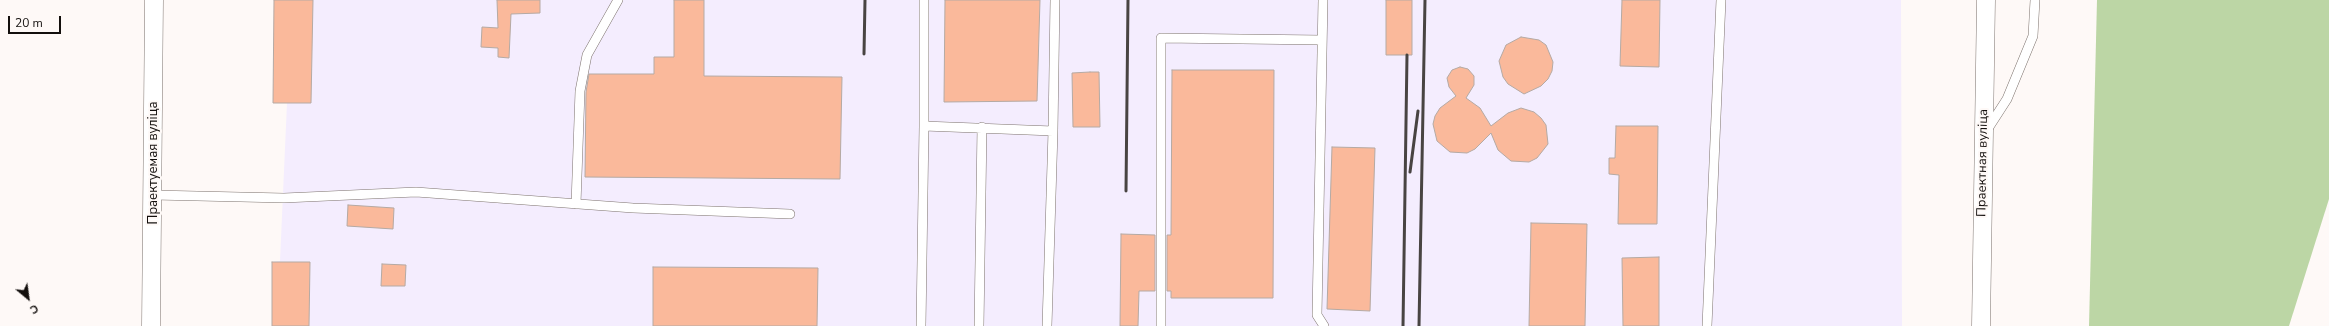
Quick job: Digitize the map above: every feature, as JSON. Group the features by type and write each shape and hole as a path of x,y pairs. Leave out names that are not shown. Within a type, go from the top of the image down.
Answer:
{"street":[{"name":"Праектуемая вуліца","path":"151,326 154,195 154,0"},
{"name":"Праектная вуліца","path":"1981,326 1986,0"}],"lane":[{"path":"576,204 580,90 585,62 587,55 618,0"},
{"path":"920,326 924,126 924,0"},
{"path":"1047,326 1053,131 1055,0"},
{"path":"1323,0 1317,315 1324,326"},
{"path":"1707,326 1721,0"},
{"path":"1983,136 2007,99 2033,36 2035,0"},
{"path":"1161,326 1161,38 1322,40"},
{"path":"924,126 982,127 1053,131"},
{"path":"979,326 982,127"},
{"path":"154,195 284,198 416,192 633,208 790,214"}],"shaded area":[{"path":"274,0 1901,0 1902,326 272,326 272,262 280,261 287,103 273,103"}],"green space":[{"path":"2097,0 2329,0 2329,199 2289,326 2089,326"}],"building":[{"path":"274,0 313,0 311,103 273,103"},
{"path":"497,0 540,0 540,13 511,14 509,58 498,57 498,48 481,47 482,27 498,28"},
{"path":"674,0 704,0 704,76 842,77 840,179 585,177 586,92 589,74 654,74 654,57 674,57"},
{"path":"945,0 1040,0 1037,101 944,102"},
{"path":"1386,0 1412,0 1412,55 1386,55"},
{"path":"1622,0 1660,0 1659,67 1620,66"},
{"path":"1521,37 1539,40 1546,45 1553,62 1552,71 1548,79 1541,86 1524,94 1508,84 1503,77 1499,61 1506,45"},
{"path":"1460,67 1468,69 1474,76 1474,85 1466,98 1480,108 1491,126 1508,113 1521,108 1534,112 1541,118 1546,125 1548,144 1537,158 1529,162 1511,161 1498,150 1491,133 1475,149 1467,153 1450,152 1437,141 1433,124 1435,116 1440,108 1456,96 1449,87 1447,78 1452,70"},
{"path":"1172,70 1274,70 1273,298 1171,298 1171,291 1167,291 1167,235 1171,235"},
{"path":"1099,72 1100,127 1073,127 1072,73"},
{"path":"1616,126 1658,126 1657,224 1618,224 1619,175 1609,174 1609,158 1615,158"},
{"path":"1332,147 1375,148 1370,311 1327,309"},
{"path":"348,205 394,208 393,229 347,226"},
{"path":"1531,223 1587,224 1585,326 1529,326"},
{"path":"1121,234 1155,235 1155,291 1139,291 1138,326 1120,326"},
{"path":"1659,257 1659,326 1623,326 1622,258"},
{"path":"272,262 310,262 309,326 272,326"},
{"path":"382,264 406,265 405,286 381,286"},
{"path":"653,267 818,268 817,326 653,326"}],"railway":[{"path":"864,54 865,0"},
{"path":"1126,191 1128,0"},
{"path":"1419,326 1425,0"},
{"path":"1403,326 1407,55"},
{"path":"1410,172 1418,111"}]}
